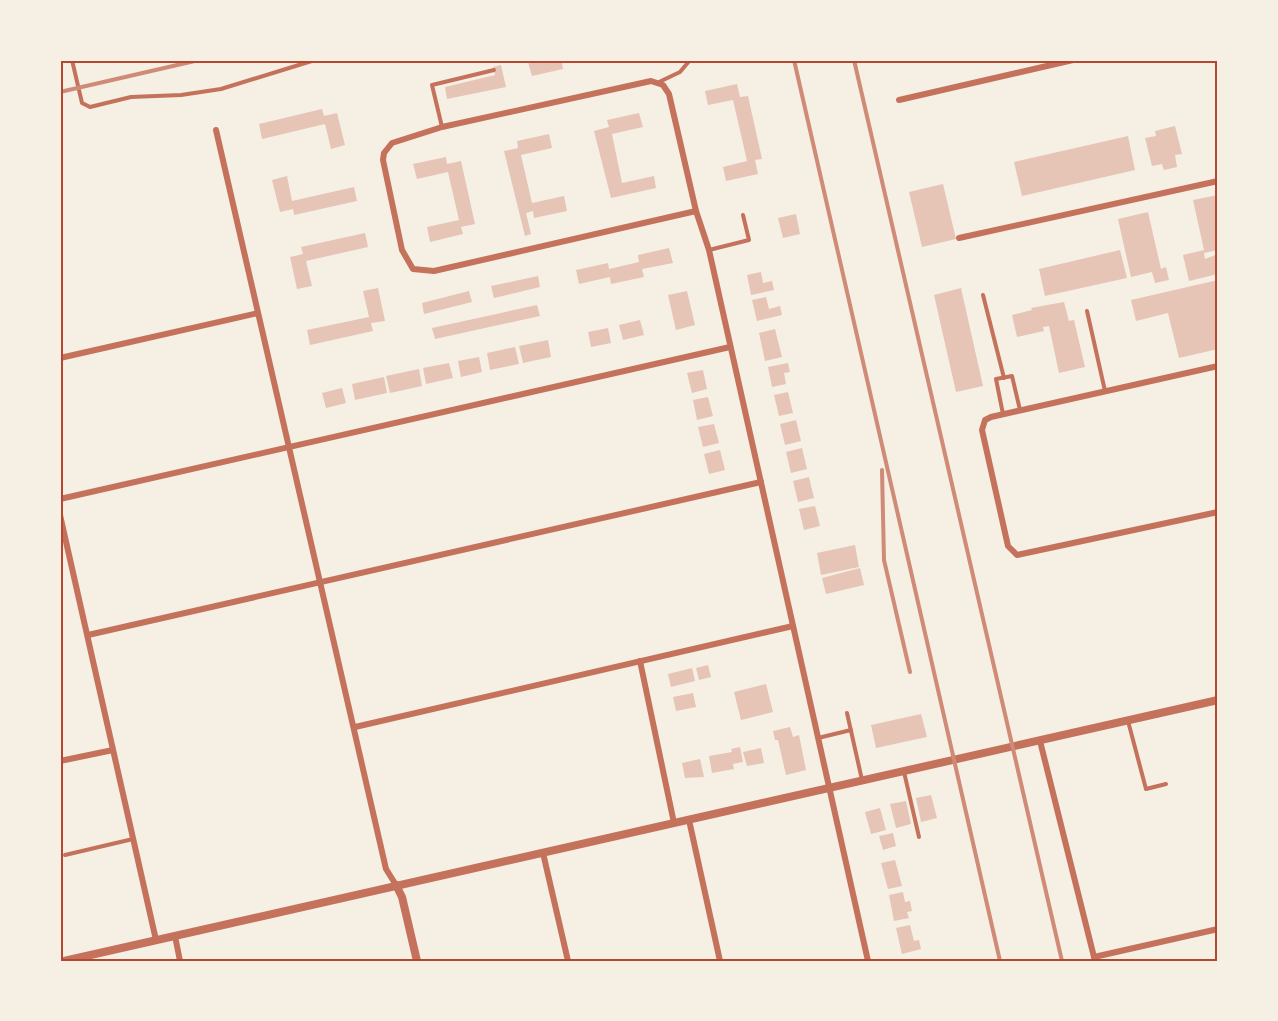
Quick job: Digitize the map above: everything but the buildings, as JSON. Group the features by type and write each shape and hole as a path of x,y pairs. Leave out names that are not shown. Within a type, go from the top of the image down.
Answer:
{"street":[{"path":"899,100 1073,60"},
{"path":"696,211 434,271 419,271 408,264 402,250 383,160 384,153 392,143 442,127 644,82 658,82 669,94 696,211 709,250 868,961"},
{"path":"216,130 355,726 386,869 402,897 417,961"},
{"path":"959,238 1218,181"},
{"path":"60,358 258,313"},
{"path":"60,499 730,347"},
{"path":"1218,366 1003,414 985,420 982,429 1008,546 1014,554 1026,555 1218,512"},
{"path":"88,635 761,482"},
{"path":"60,515 156,940"},
{"path":"355,726 793,626"},
{"path":"640,661 674,823"},
{"path":"64,961 1218,700"},
{"path":"1040,741 1095,959 1218,929"},
{"path":"60,761 113,750"},
{"path":"689,820 720,961"},
{"path":"543,853 568,961"},
{"path":"175,936 180,961"}],"lane":[{"path":"72,60 82,103 90,107 131,97 181,95 221,89 315,60"},
{"path":"658,82 680,72 690,60"},
{"path":"442,127 432,85 494,70"},
{"path":"709,250 749,240 743,214"},
{"path":"983,296 1004,378"},
{"path":"1088,311 1105,391"},
{"path":"1003,414 996,379 1012,376 1020,410"},
{"path":"847,713 862,781"},
{"path":"1128,721 1146,789 1166,784"},
{"path":"817,738 851,730"},
{"path":"904,771 919,837"},
{"path":"65,855 133,839"}],"railway":[{"path":"60,92 199,60"},
{"path":"794,60 1000,961"},
{"path":"854,60 1062,961"},
{"path":"882,470 884,560 910,672"}]}
